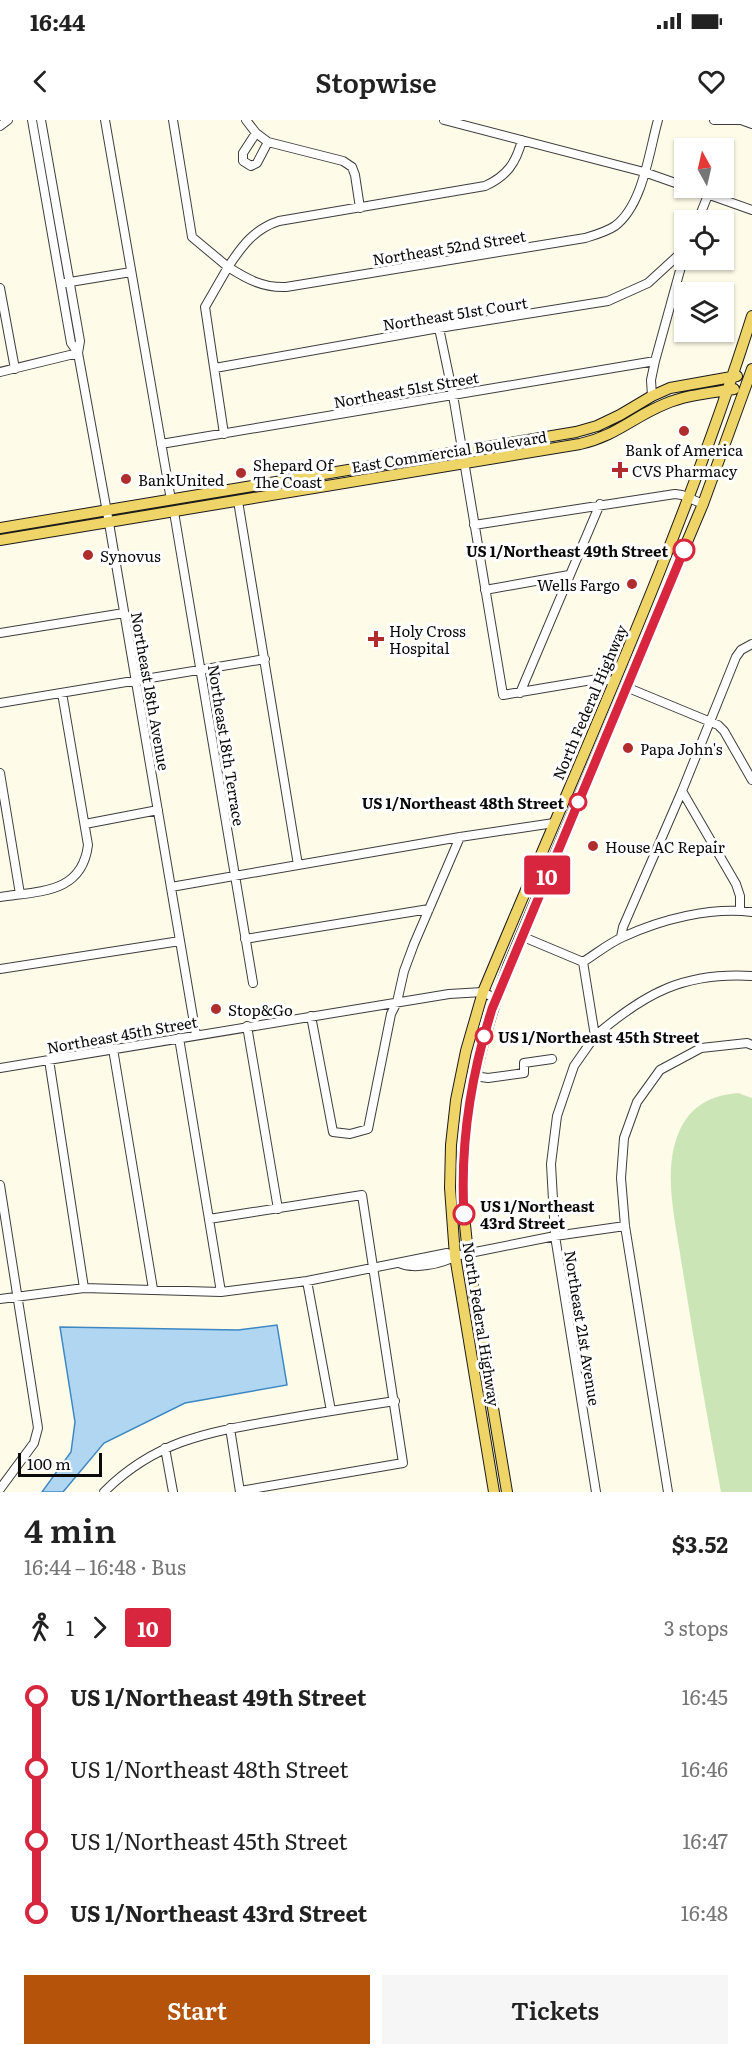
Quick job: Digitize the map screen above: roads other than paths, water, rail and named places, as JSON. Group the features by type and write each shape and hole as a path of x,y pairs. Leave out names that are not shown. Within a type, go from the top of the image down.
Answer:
{"main road":[{"name":"North Federal Highway","path":"494,1492 455,1256 450,1188 453,1127 461,1074 483,992 652,591 719,416 752,316"},
{"name":"North Federal Highway","path":"507,1492 469,1253 463,1186 466,1128 474,1076 496,999 703,504 749,387 751,372"},
{"name":"East Commercial Boulevard","path":"0,540 307,490 462,458 597,426 652,396 680,386 751,372"},
{"name":"East Commercial Boulevard","path":"0,528 326,474 592,441 616,432 667,403 703,394 749,387"},
{"path":"703,394 714,401 719,416"},
{"path":"307,490 312,482 326,474"},
{"path":"652,591 653,603 658,610"},
{"path":"624,656 623,678 626,687"},
{"path":"614,681 616,710"},
{"path":"515,916 516,926 521,936"},
{"path":"471,1355 480,1357 486,1364"}],"street":[{"path":"0,126 8,120"},
{"name":"Northeast 18th Avenue","path":"32,120 65,283"},
{"name":"Northeast 18th Avenue","path":"41,120 65,283 71,343 78,353 110,523 195,1035"},
{"path":"105,120 171,500"},
{"name":"Northeast 52nd Street","path":"173,120 192,237 228,267 248,280 272,288 585,238 602,232 623,218 637,196 658,120"},
{"path":"246,120 256,133 268,142 343,160 352,166 360,208"},
{"path":"444,120 644,172 674,182"},
{"path":"714,120 741,120 752,124"},
{"path":"256,133 243,153 243,160 251,166 257,163 268,142"},
{"path":"224,434 205,307 228,267 249,238 267,225 279,221 485,186 507,172 519,153 522,140"},
{"path":"717,198 752,210"},
{"name":"Northeast 51st Court","path":"215,368 608,301 648,283 674,259"},
{"path":"652,396 651,380 655,361 680,270"},
{"path":"65,283 131,272"},
{"path":"0,288 15,369"},
{"path":"439,328 453,395 503,695 598,679 614,681"},
{"path":"0,372 78,353"},
{"name":"Northeast 51st Street","path":"161,444 655,361"},
{"path":"474,525 675,494 703,504"},
{"path":"238,501 298,865"},
{"path":"520,693 600,504"},
{"name":"Northeast 18th Terrace","path":"174,512 253,983"},
{"path":"485,590 569,575"},
{"path":"0,633 124,613"},
{"path":"621,937 623,927 682,791 736,657 741,650 752,644"},
{"path":"0,703 265,659"},
{"path":"626,687 718,725 724,731 752,780"},
{"path":"0,897 62,886 80,873 86,861 88,845 85,824 62,693"},
{"path":"0,773 20,894"},
{"path":"682,791 736,884 740,896 740,910"},
{"path":"85,824 158,810"},
{"path":"171,887 554,823"},
{"path":"311,1016 333,1132 350,1134 368,1130 391,1014 397,1002 404,971 460,837"},
{"path":"245,939 429,909"},
{"path":"583,962 621,937 658,924 699,914 740,910 752,912"},
{"path":"521,936 583,962"},
{"path":"0,969 180,941"},
{"path":"583,962 595,1036"},
{"name":"Northeast 21st Avenue","path":"596,1492 555,1236 551,1164 557,1116 574,1066 595,1036 621,1014 672,985 727,975 752,976"},
{"path":"483,992 496,999"},
{"name":"Northeast 45th Street","path":"0,1068 397,1002 449,994 483,992"},
{"path":"247,1026 278,1209"},
{"path":"179,1038 221,1292"},
{"path":"668,1492 625,1226 621,1178 624,1138 637,1102 660,1070 701,1048 747,1043 752,1045"},
{"path":"113,1049 153,1289"},
{"path":"474,1076 488,1078 524,1073 524,1063 552,1059"},
{"path":"49,1060 84,1288"},
{"path":"453,1127 466,1128"},
{"path":"0,1185 38,1428 34,1443 0,1489"},
{"path":"209,1219 362,1194 403,1463 240,1492 230,1428"},
{"path":"0,1299 84,1288 221,1292 307,1281 447,1253 455,1256 555,1236 625,1226"},
{"path":"307,1281 331,1411"},
{"path":"105,1491 131,1469 165,1448 200,1435 395,1401"},
{"path":"165,1448 172,1492"}],"water":[{"path":"277,1325 287,1385 185,1403 104,1443 63,1492 42,1492 71,1452 75,1422 60,1327 238,1330"}],"place":[{"name":"Bank of America","path":"684,431"},
{"name":"CVS Pharmacy","path":"620,470"},
{"name":"Shepard Of The Coast","path":"241,473"},
{"name":"BankUnited","path":"126,479"},
{"name":"US 1/Northeast 49th Street","path":"684,550"},
{"name":"Synovus","path":"88,555"},
{"name":"Wells Fargo","path":"632,584"},
{"name":"Holy Cross Hospital","path":"376,639"},
{"name":"Papa John's","path":"628,748"},
{"name":"US 1/Northeast 48th Street","path":"578,802"},
{"name":"House AC Repair","path":"593,846"},
{"name":"Stop&Go","path":"216,1009"},
{"name":"US 1/Northeast 45th Street","path":"484,1036"},
{"name":"US 1/Northeast 43rd Street","path":"464,1214"}]}
